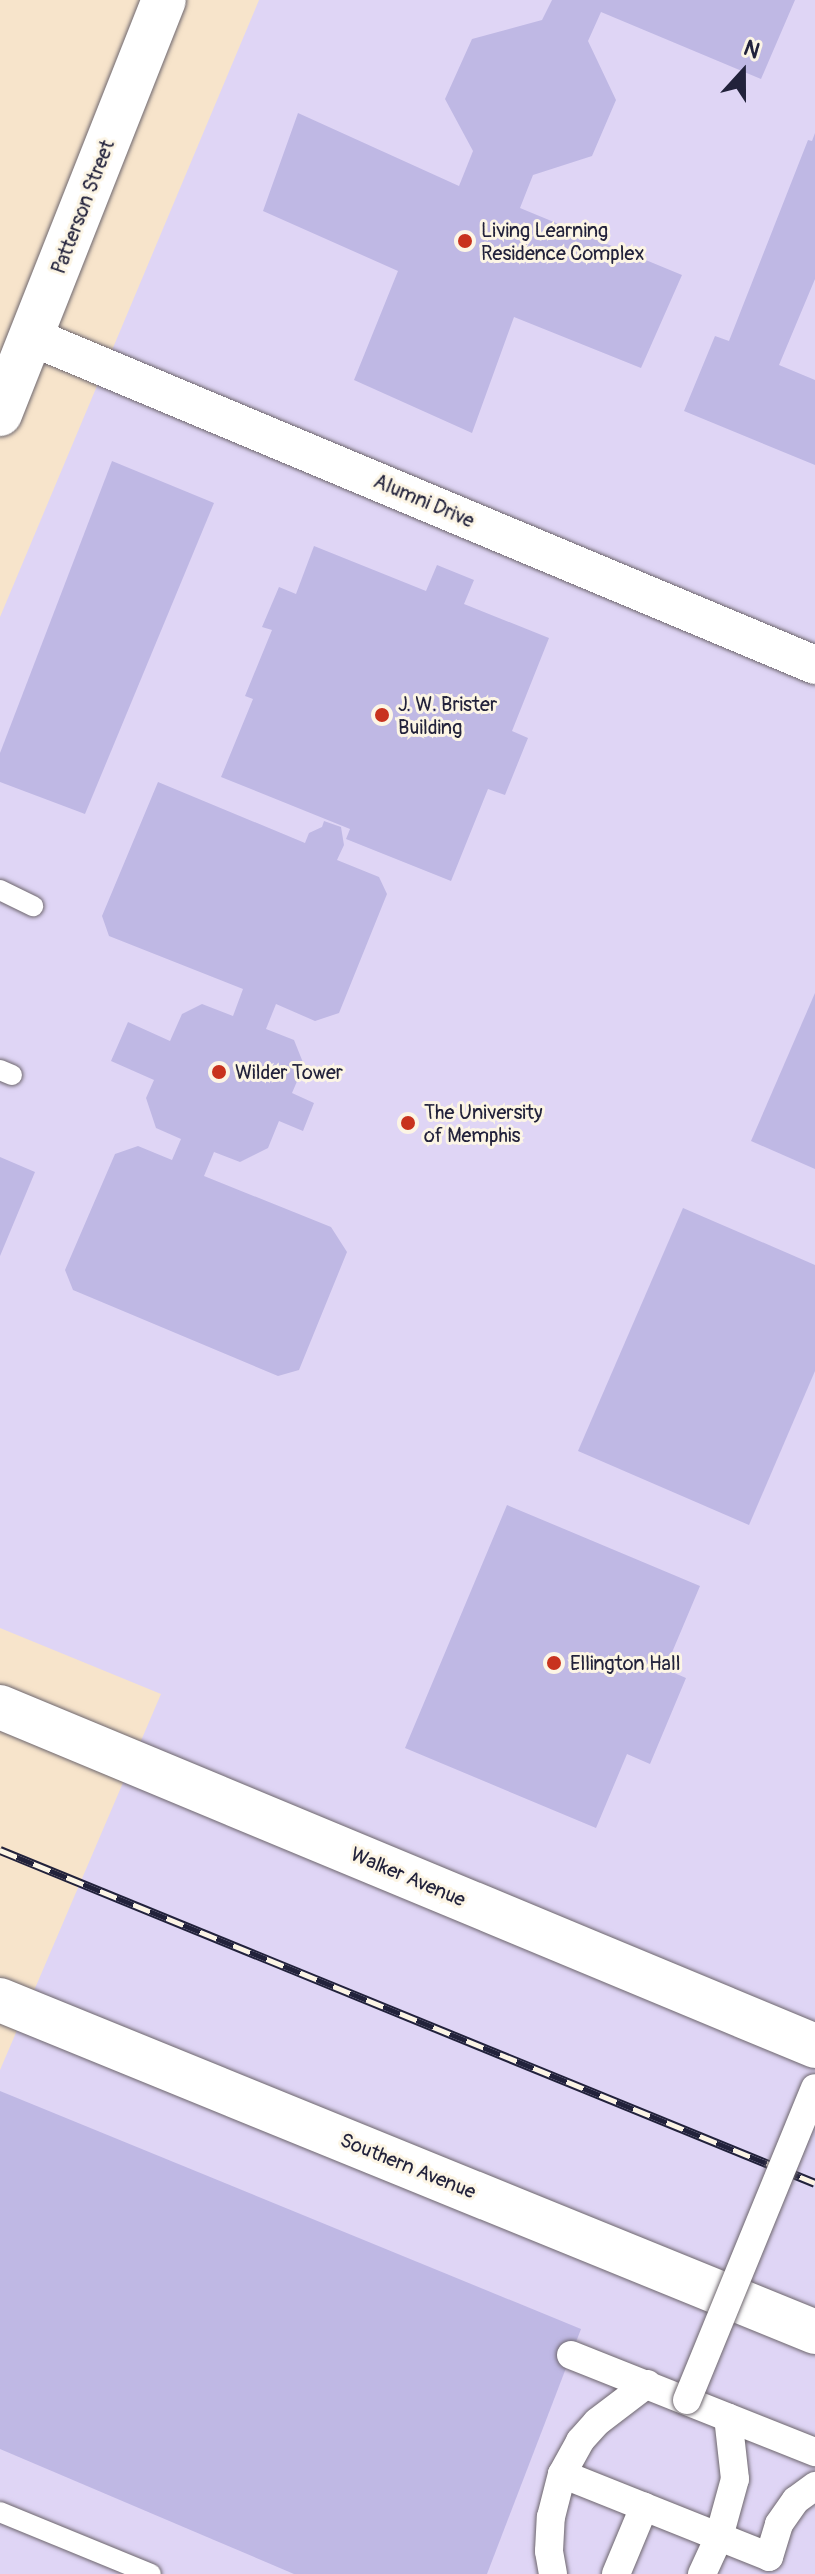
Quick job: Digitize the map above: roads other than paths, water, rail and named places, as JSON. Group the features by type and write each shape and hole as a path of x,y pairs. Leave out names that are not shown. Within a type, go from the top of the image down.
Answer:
{"street":[{"name":"Patterson Street","path":"0,414 164,0"},
{"name":"Alumni Drive","path":"32,337 815,665"},
{"name":"Walker Avenue","path":"0,1707 815,2046"},
{"name":"Southern Avenue","path":"0,2000 815,2332"},
{"path":"687,2400 815,2088"},
{"path":"571,2355 815,2452"},
{"path":"553,2574 549,2551 551,2517 562,2474 580,2441 597,2422 647,2384"},
{"path":"702,2574 719,2537 735,2479 728,2417"},
{"path":"562,2474 769,2557 779,2524 796,2500 815,2486"},
{"path":"616,2574 644,2507"}],"lane":[{"path":"0,890 33,906"},
{"path":"0,2512 151,2574"}],"railway":[{"path":"0,1850 815,2183"}],"place":[{"name":"Living Learning Residence Complex","path":"465,241"},
{"name":"J. W. Brister Building","path":"382,715"},
{"name":"Wilder Tower","path":"219,1072"},
{"name":"The University of Memphis","path":"408,1123"},
{"name":"Ellington Hall","path":"554,1663"}]}
